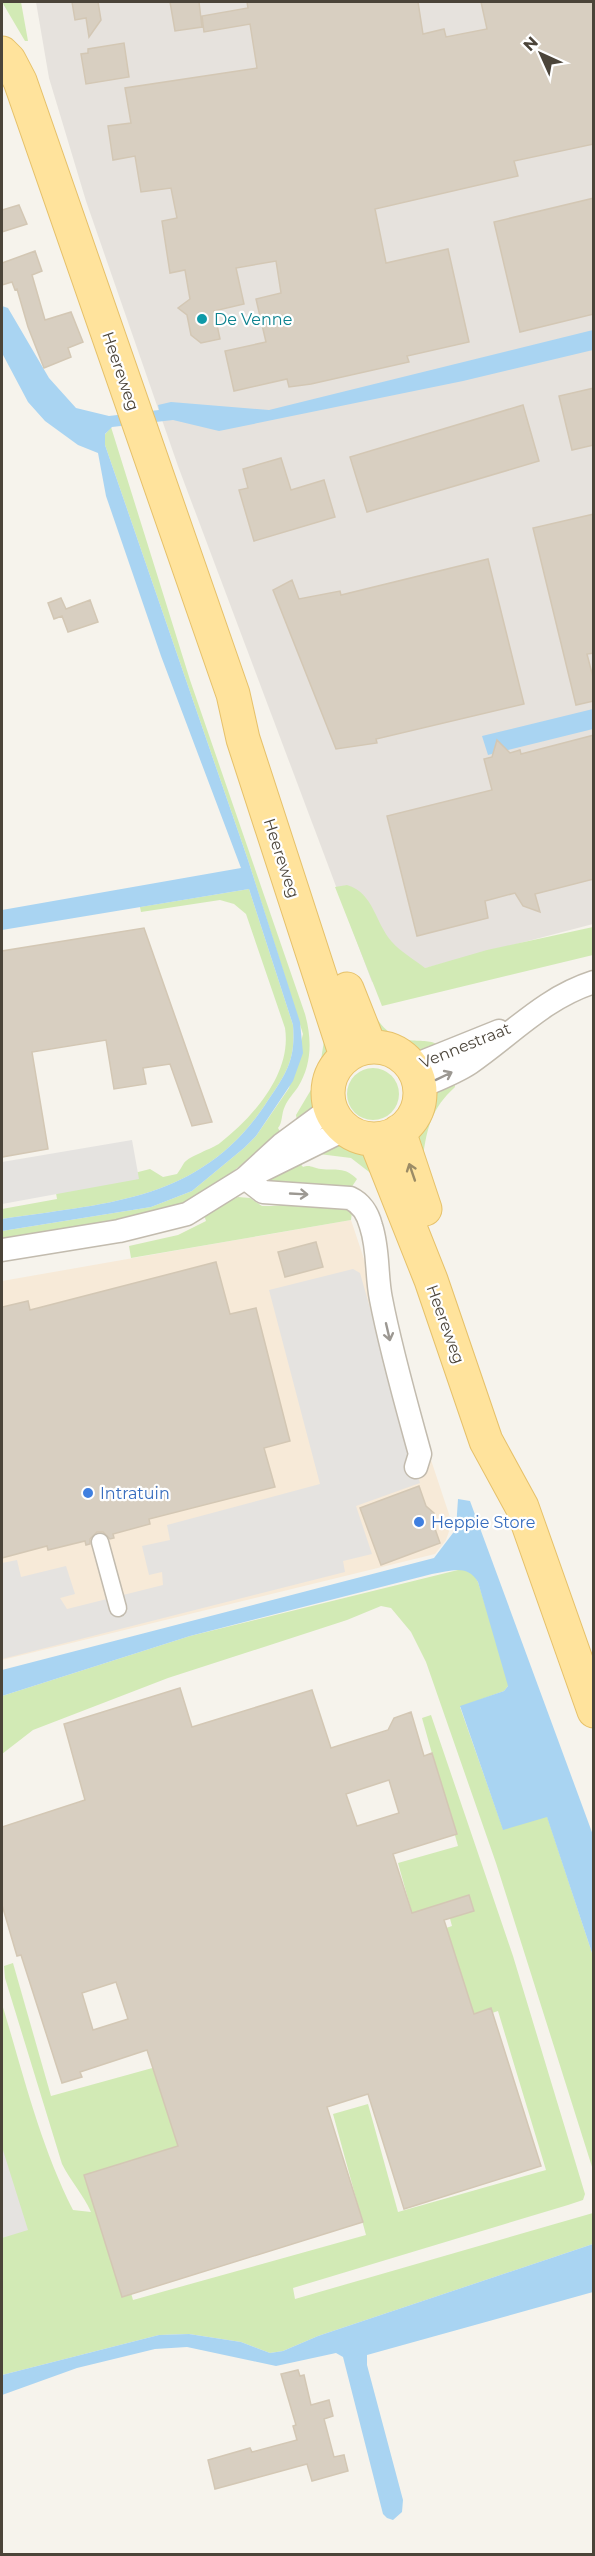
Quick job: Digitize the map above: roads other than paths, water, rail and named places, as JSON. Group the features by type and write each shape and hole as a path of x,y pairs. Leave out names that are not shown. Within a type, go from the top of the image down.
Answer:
{"main road":[{"name":"Heereweg","path":"4,47 20,81 233,694 256,735 358,1052"},
{"path":"394,1051 416,1077 420,1098 413,1117 363,1127 330,1080 358,1052 394,1051"},
{"name":"Heereweg","path":"363,1127 517,1469 522,1507 594,1711"}],"street":[{"name":"Vennestraat","path":"416,1077 469,1064 519,1023 553,999 572,988 594,982"},
{"path":"2,1250 156,1224 187,1214 245,1178 282,1144 363,1127"},
{"path":"245,1178 263,1192 350,1198 357,1202 371,1223 380,1296 420,1454 416,1467"},
{"path":"100,1542 118,1608"}],"water":[{"path":"2,306 8,308 49,378 76,408 109,416 159,410 158,405 171,402 269,410 593,330 593,350 463,381 219,431 173,420 112,427 105,434 105,445 248,860 300,1022 303,1053 293,1081 256,1136 192,1191 151,1207 2,1231 2,1219 78,1208 148,1192 181,1179 211,1161 239,1137 265,1105 288,1068 293,1049 293,1025 249,889 2,930 2,910 241,868 161,656 106,496 98,453 78,445 45,421 28,402 2,353"},
{"path":"593,709 593,729 488,755 482,736"},
{"path":"458,1499 470,1501 593,1835 593,1956 547,1817 503,1830 460,1706 504,1691 508,1686 478,1582 469,1573 452,1570 432,1574 190,1636 2,1696 2,1670 434,1558 456,1529"},
{"path":"593,2244 593,2292 367,2355 367,2365 403,2500 402,2512 393,2520 383,2514 343,2357 336,2353 276,2366 187,2347 155,2349 77,2368 2,2395 2,2375 159,2335 189,2334 241,2342 270,2353 283,2351 318,2336"}],"place":[{"name":"De Venne","path":"202,319"},
{"name":"Intratuin","path":"88,1493"},
{"name":"Heppie Store","path":"419,1522"}]}
